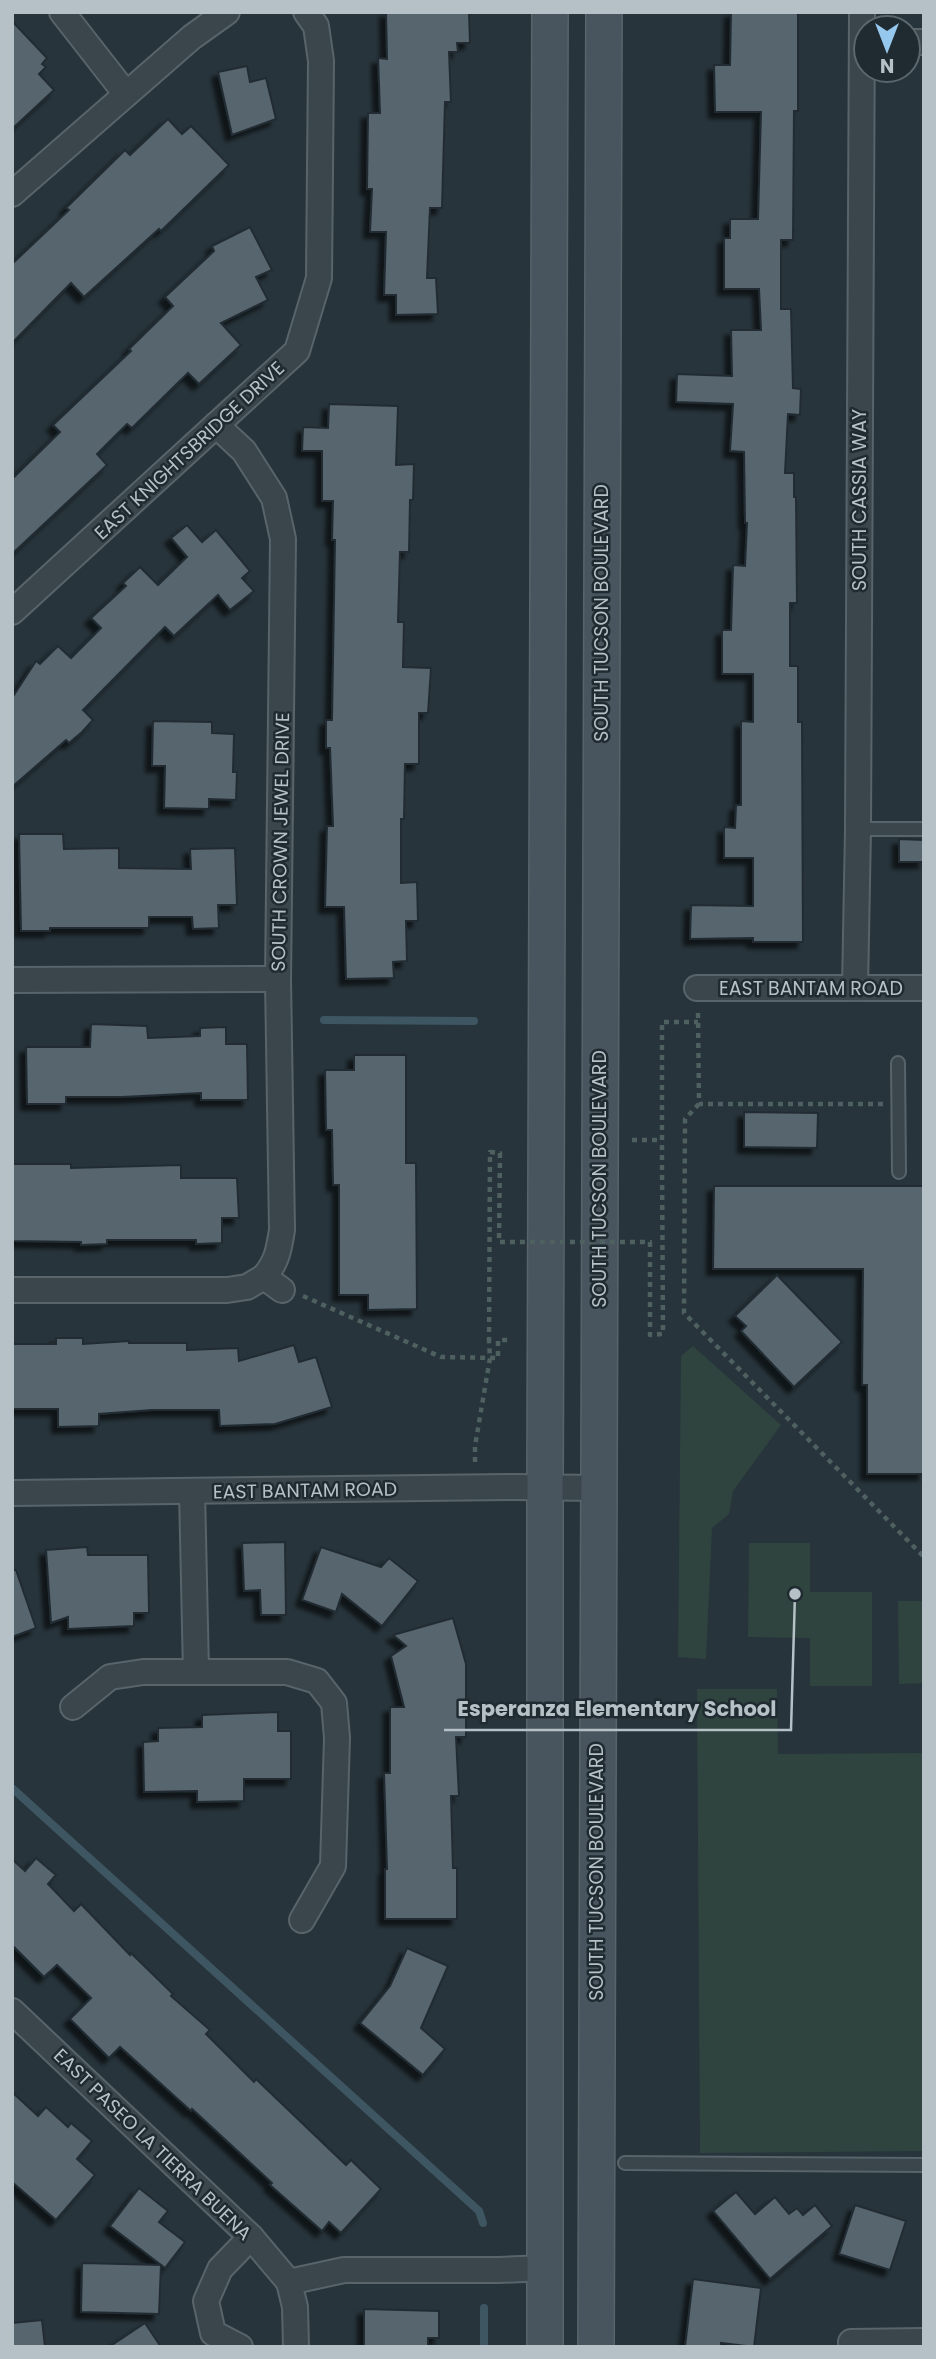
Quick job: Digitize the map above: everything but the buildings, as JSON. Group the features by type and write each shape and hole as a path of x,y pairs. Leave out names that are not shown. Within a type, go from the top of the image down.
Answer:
{"main road":[{"path":"545,2347 550,12"},
{"name":"SOUTH TUCSON BOULEVARD","path":"596,2347 604,12"}],"street":[{"path":"62,12 126,94"},
{"path":"12,194 192,37 227,12"},
{"name":"EAST KNIGHTSBRIDGE DRIVE","path":"12,612 297,351 318,278 321,61 316,26 306,12"},
{"name":"SOUTH CASSIA WAY","path":"855,988 864,84"},
{"name":"SOUTH CROWN JEWEL DRIVE","path":"216,425 244,451 274,498 283,539 278,979 282,1230 273,1267 273,1283"},
{"path":"12,981 278,979"},
{"name":"EAST BANTAM ROAD","path":"697,988 924,988"},
{"path":"12,1290 227,1290 273,1283"},
{"name":"EAST BANTAM ROAD","path":"12,1493 598,1488"},
{"path":"192,1491 195,1672"},
{"path":"72,1707 110,1677 143,1672 287,1672 325,1679 334,1703 337,1738 333,1866 303,1920"},
{"name":"EAST PASEO LA TIERRA BUENA","path":"12,2011 251,2237 289,2282 295,2307 296,2347"},
{"path":"240,2347 213,2333 206,2301 220,2269 251,2237"},
{"path":"289,2282 344,2270 546,2268"},
{"path":"850,2342 924,2342"}],"lane":[{"path":"858,829 924,829"},
{"path":"898,1063 899,1172"},
{"path":"625,2163 924,2165"}],"path":[{"path":"697,988 699,1104 685,1119 684,1314 924,1557"},
{"path":"475,1488 475,1446 489,1357 489,1152 500,1153 499,1242 650,1242 650,1335 663,1334 662,1022 698,1022"},
{"path":"699,1104 898,1104"},
{"path":"632,1140 661,1140"},
{"path":"273,1283 313,1298 441,1357 498,1358 498,1340 509,1340"}],"green space":[{"path":"693,1346 781,1425 733,1491 729,1514 712,1528 706,1659 678,1657 681,1356"},
{"path":"749,1543 810,1543 810,1592 872,1592 872,1686 810,1686 810,1638 748,1637"},
{"path":"898,1601 924,1601 924,1683 899,1684"},
{"path":"697,1689 777,1689 778,1754 924,1753 924,2151 700,2153"}],"waterway":[{"path":"324,1020 474,1021"},
{"path":"12,1788 479,2211 483,2223"},
{"path":"484,2308 484,2347"}],"place":[{"name":"Esperanza Elementary School","path":"795,1594"}]}
